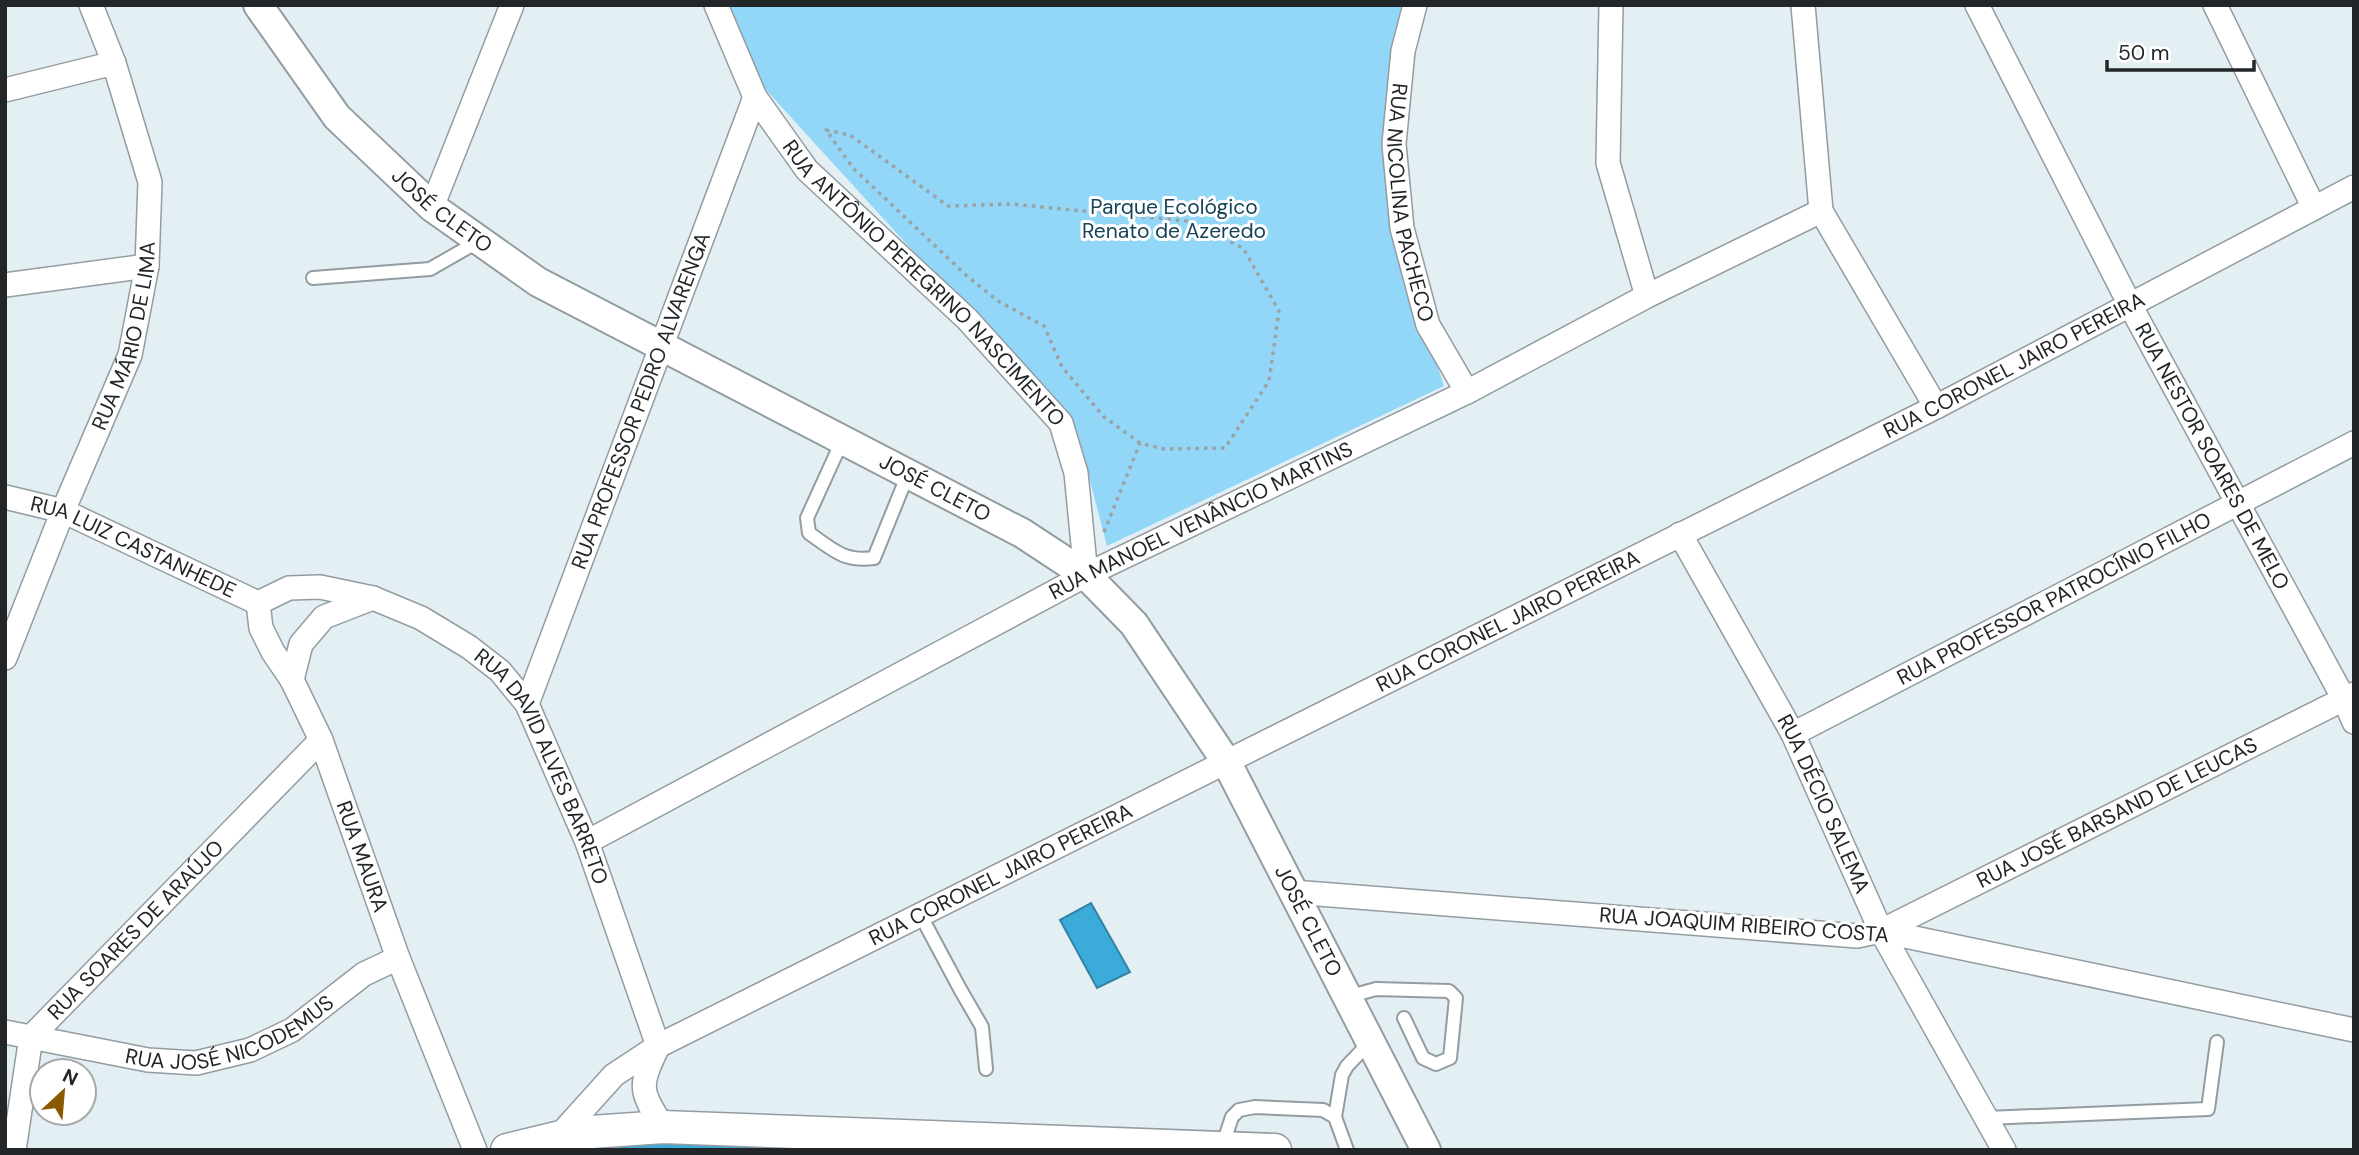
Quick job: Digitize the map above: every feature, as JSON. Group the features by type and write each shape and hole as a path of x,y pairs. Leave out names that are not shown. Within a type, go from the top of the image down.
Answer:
{"main road":[{"path":"506,1150 559,1136 663,1127 1275,1150"}],"street":[{"name":"RUA MÁRIO DE LIMA","path":"5,658 63,511 130,355 148,266 150,182 114,63 91,5"},
{"name":"JOSÉ CLETO","path":"258,5 337,117 432,207 538,282 1022,533 1086,575 1134,624 1227,763 1426,1150"},
{"path":"432,207 512,5"},
{"name":"RUA ANTÔNIO PEREGRINO NASCIMENTO","path":"716,5 755,97 807,170 967,319 1061,423 1076,473 1086,575"},
{"name":"RUA NICOLINA PACHECO","path":"1415,5 1403,51 1394,144 1402,228 1428,325 1468,392"},
{"path":"1611,5 1608,163 1647,296"},
{"path":"1803,5 1821,211 1936,407"},
{"name":"RUA NESTOR SOARES DE MELO","path":"1977,5 2130,305 2236,502 2349,697 2354,722"},
{"path":"2215,5 2314,208"},
{"path":"5,90 114,63"},
{"name":"RUA PROFESSOR PEDRO ALVARENGA","path":"527,704 755,97"},
{"name":"RUA CORONEL JAIRO PEREIRA","path":"559,1136 614,1075 658,1046 1936,407 2354,187"},
{"name":"RUA MANOEL VENÂNCIO MARTINS","path":"587,842 1086,575 1468,392 1647,296 1821,211"},
{"path":"5,285 148,266"},
{"name":"RUA PROFESSOR PATROCÍNIO FILHO","path":"1793,734 2354,443"},
{"name":"RUA LUIZ CASTANHEDE","path":"5,497 63,511 258,603"},
{"name":"RUA DÉCIO SALEMA","path":"1680,534 1793,734 1881,931 2004,1150"},
{"name":"RUA LUIZ CASTANHEDE","path":"258,603 289,588 320,587"},
{"name":"RUA DAVID ALVES BARRETO","path":"320,587 373,598 421,618 469,647 500,671 527,704 587,842 658,1046"},
{"path":"292,680 301,644 324,617 373,598"},
{"name":"RUA LUIZ CASTANHEDE","path":"258,603 261,628 292,680"},
{"name":"RUA MAURA","path":"292,680 321,740 398,958 475,1150"},
{"name":"RUA JOSÉ BARSAND DE LEUCAS","path":"1881,931 2349,697"},
{"name":"RUA SOARES DE ARAÚJO","path":"14,1150 31,1037 321,740"},
{"name":"RUA JOAQUIM RIBEIRO COSTA","path":"1293,892 1857,936 1881,931 2354,1030"},
{"name":"RUA JOSÉ NICODEMUS","path":"5,1032 148,1059 196,1063 250,1050 292,1030 364,974 398,958"},
{"path":"658,1046 644,1078 646,1100 663,1127"}],"lane":[{"path":"313,278 430,269 479,241"},
{"path":"842,441 807,518 809,533 829,548 854,561 874,558 908,474"},
{"path":"921,916 982,1027 986,1069"},
{"path":"1347,997 1376,989 1449,991 1456,998 1450,1058 1436,1064 1423,1058 1404,1018"},
{"path":"1347,1150 1335,1117 1342,1075 1370,1042"},
{"path":"1986,1118 2208,1109 2217,1042"},
{"path":"1222,1148 1233,1117 1239,1110 1255,1107 1323,1110 1335,1117"}],"path":[{"path":"826,130 850,135 948,206 1011,204 1187,221 1243,248 1279,311 1269,381 1225,448 1164,449 1140,443 1104,416 1062,368 1044,326 998,301 967,276 853,168 826,130"},
{"path":"1101,539 1140,443"}],"green space":[{"name":"Parque Ecológico Renato de Azeredo","path":"726,5 1410,5 1398,54 1388,214 1444,386 1107,546 1077,431 756,79"}],"shaded area":[{"path":"1091,903 1130,972 1097,988 1060,920"}],"waterway":[{"path":"628,1150 656,1144 815,1150"}]}
